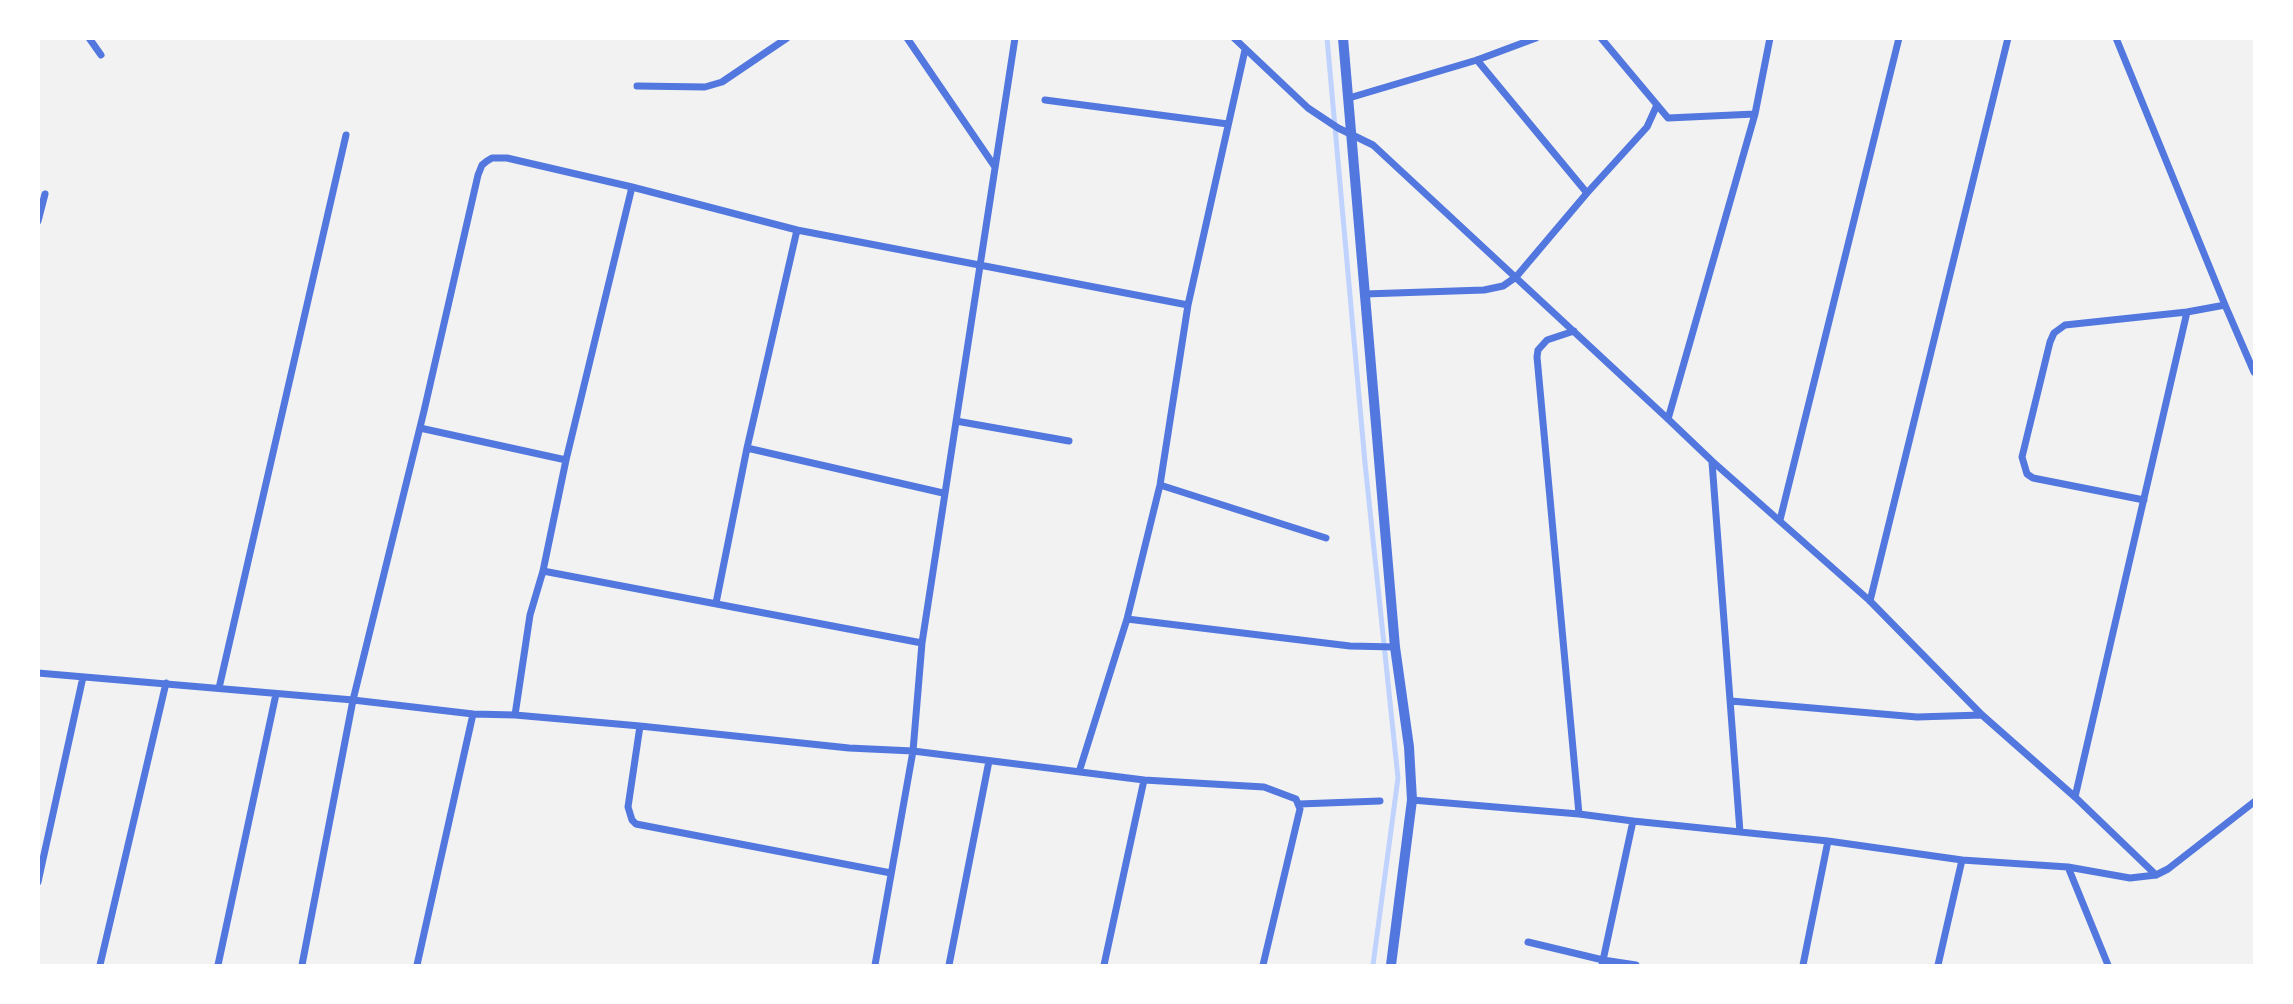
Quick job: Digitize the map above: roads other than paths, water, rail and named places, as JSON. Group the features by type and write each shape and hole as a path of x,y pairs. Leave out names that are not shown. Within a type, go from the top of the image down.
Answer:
{"street":[{"path":"89,38 102,55"},
{"path":"637,86 705,87 722,82 787,38"},
{"path":"907,38 995,167"},
{"path":"875,965 913,751 922,643 943,493 1015,38"},
{"path":"1234,38 1308,108 1338,128 1373,145 1712,461 1870,601 1982,715 2075,797 2156,875"},
{"path":"1343,38 1391,647 1409,747 1412,800 1391,965"},
{"path":"1349,98 1477,60 1536,38"},
{"path":"1601,38 1668,118 1755,114"},
{"path":"1668,419 1755,114 1770,38"},
{"path":"1780,520 1899,38"},
{"path":"1870,601 2008,38"},
{"path":"2116,38 2255,372"},
{"path":"1079,772 1126,620 1160,485 1188,305 1245,50"},
{"path":"1477,60 1587,192"},
{"path":"1045,100 1228,124"},
{"path":"1365,294 1484,290 1496,288 1516,277 1587,192 1647,127 1657,105"},
{"path":"219,688 346,135"},
{"path":"302,965 353,700 482,165 492,158 507,158 797,230 1188,305"},
{"path":"514,716 530,615 632,187"},
{"path":"38,221 45,194"},
{"path":"716,603 747,448 797,230"},
{"path":"2144,500 2033,478 2027,474 2022,457 2050,342 2059,328 2066,325 2187,312 2225,305"},
{"path":"2075,797 2187,312"},
{"path":"1574,331 1547,340 1538,350 1536,357 1579,814"},
{"path":"956,421 1069,441"},
{"path":"420,428 566,460"},
{"path":"747,448 943,493"},
{"path":"1712,461 1740,832"},
{"path":"1160,485 1326,537"},
{"path":"542,571 922,643"},
{"path":"1126,620 1350,646 1391,647"},
{"path":"38,673 353,700 473,714 640,726 849,748 913,751 1144,779 1264,788 1296,799 1299,804 1297,825 1264,965"},
{"path":"38,882 83,677"},
{"path":"100,965 166,683"},
{"path":"218,965 276,694"},
{"path":"1731,702 1917,717 1982,715"},
{"path":"417,965 473,714"},
{"path":"640,726 628,807 636,824 891,873"},
{"path":"949,965 989,761"},
{"path":"1104,965 1144,779"},
{"path":"1412,800 1579,814 1828,841 1962,860 2068,867 2130,878 2156,875 2168,869 2255,802"},
{"path":"1299,804 1380,801"},
{"path":"1602,963 1633,821"},
{"path":"1803,965 1828,841"},
{"path":"1938,965 1962,860"},
{"path":"2068,867 2108,965"},
{"path":"1528,942 1602,963 1636,965"}],"waterway":[{"path":"1327,38 1365,463 1398,778 1373,965"}]}
